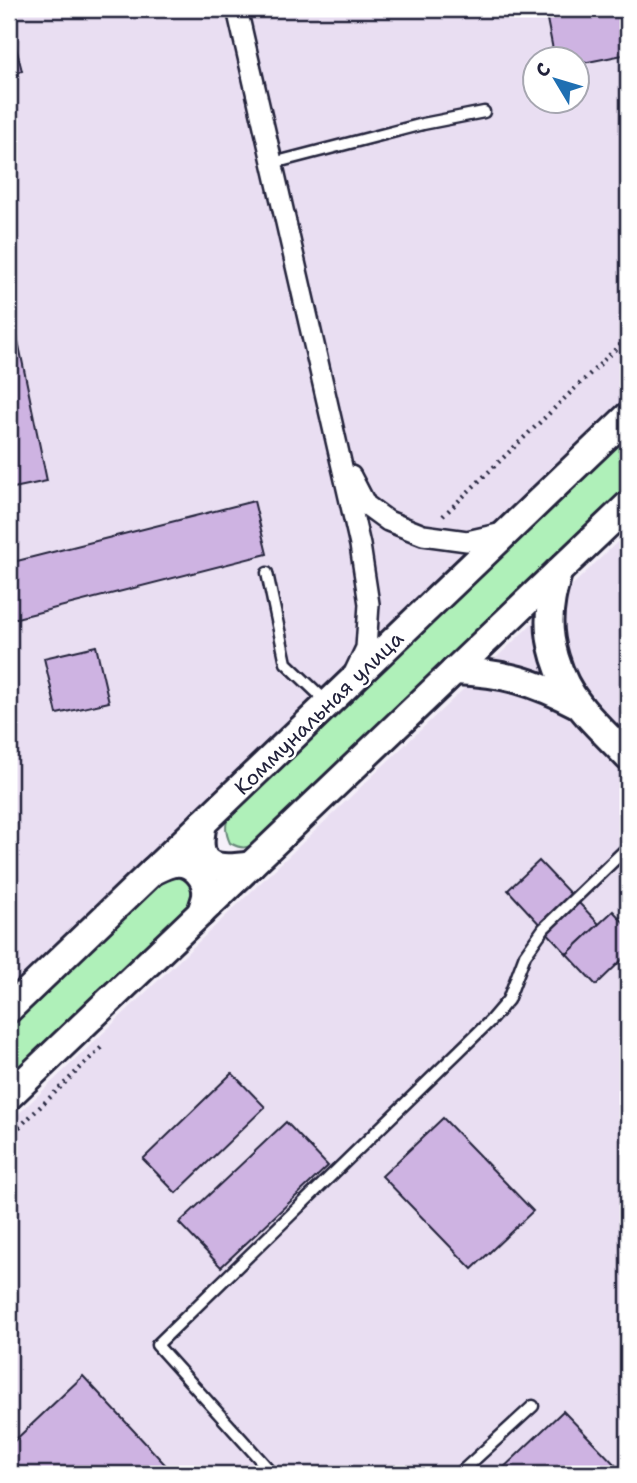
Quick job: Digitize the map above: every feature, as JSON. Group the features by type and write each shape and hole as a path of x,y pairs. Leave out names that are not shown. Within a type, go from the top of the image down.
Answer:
{"main road":[{"name":"Коммунальная улица","path":"9,1009 628,416"},
{"path":"9,1096 628,505"},
{"path":"558,572 550,606 550,628 553,650 561,672 579,705 628,757"},
{"path":"454,671 485,672 525,680 579,705"},
{"path":"203,823 199,843 202,854 210,864 223,869 251,865"},
{"path":"153,871 174,863 186,863 196,870 204,882 206,895 201,913"}],"street":[{"path":"237,9 360,545 369,604 366,648 348,684"},
{"path":"340,457 366,505 388,521 423,536 467,541 507,532"}],"lane":[{"path":"272,163 423,124 484,112"},
{"path":"267,573 286,663 328,703"},
{"path":"273,1474 157,1345 490,1021 508,1000 525,956 544,928 628,847"},
{"path":"459,1474 533,1406"}],"path":[{"path":"423,536 628,337"},
{"path":"9,1136 104,1045"}],"shaded area":[{"path":"9,9 628,9 628,410 9,997"},
{"path":"628,532 628,1474 9,1474 9,1123"}],"green space":[{"path":"628,434 628,489 257,842 244,847 230,843 226,828 229,813"},
{"path":"182,872 196,887 193,904 9,1081 9,1026 163,878"}],"building":[{"path":"545,9 621,9 628,54 592,61 592,46 552,46"},
{"path":"9,20 22,71 9,74"},
{"path":"9,297 47,481 9,489"},
{"path":"254,501 267,554 9,620 9,563"},
{"path":"96,646 109,702 57,714 44,658"},
{"path":"539,861 599,924 567,954 508,890"},
{"path":"613,911 628,927 628,954 596,985 567,954"},
{"path":"232,1073 265,1107 176,1193 143,1159"},
{"path":"443,1118 533,1211 472,1269 382,1176"},
{"path":"286,1122 328,1166 221,1267 179,1223"},
{"path":"83,1376 174,1474 9,1474 9,1446"},
{"path":"563,1411 624,1474 497,1474"}]}
